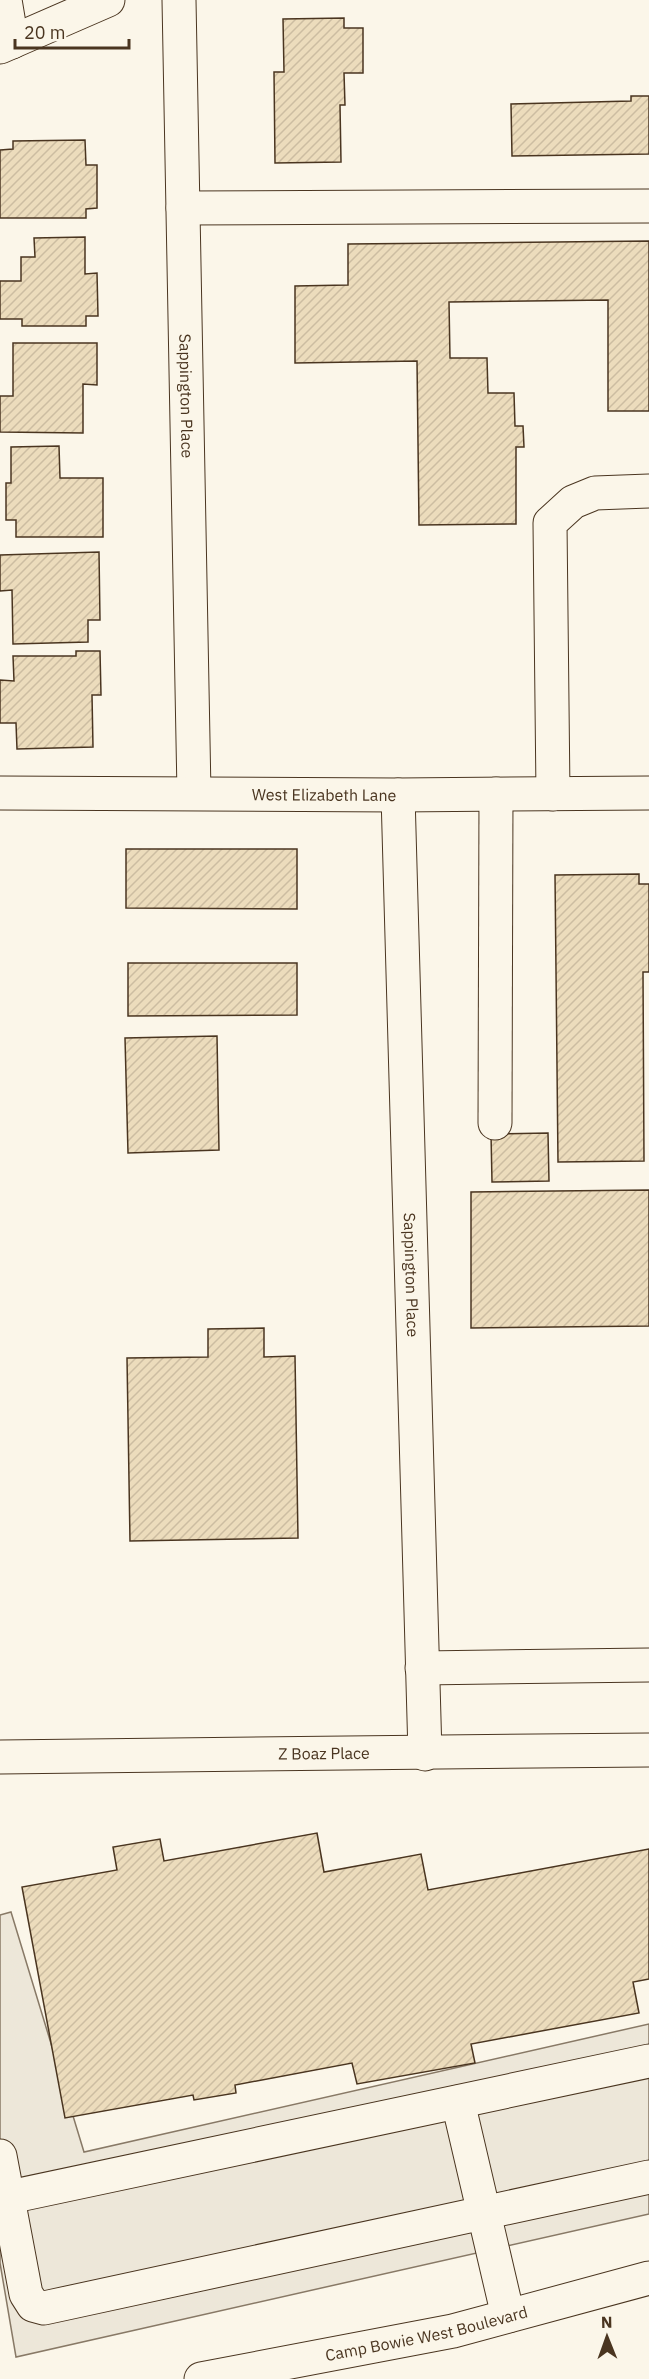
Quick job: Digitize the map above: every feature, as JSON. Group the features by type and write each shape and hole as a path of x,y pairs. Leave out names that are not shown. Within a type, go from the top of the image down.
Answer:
{"street":[{"path":"6,0 6,45 108,0"},
{"name":"Sappington Place","path":"179,0 194,793"},
{"path":"183,208 649,206"},
{"path":"554,794 550,523 573,502 596,493 649,491"},
{"name":"West Elizabeth Lane","path":"0,793 398,795 649,793"},
{"path":"495,1123 496,794"},
{"name":"Sappington Place","path":"398,795 425,1754"},
{"path":"422,1668 649,1665"},
{"name":"Z Boaz Place","path":"0,1757 249,1752 425,1754 649,1750"},
{"path":"4,2198 649,2061"},
{"path":"458,2102 508,2316"},
{"path":"0,2156 4,2198 26,2294 33,2305 44,2308 649,2177"},
{"name":"Camp Bowie West Boulevard","path":"201,2379 453,2331 649,2278"}],"shaded area":[{"path":"11,1912 84,2152 649,2024 649,2214 16,2357 0,2263 0,1915"}],"building":[{"path":"344,18 344,28 363,28 363,73 344,73 345,105 340,105 341,162 275,163 274,72 284,72 283,19"},
{"path":"631,96 649,96 649,154 512,156 511,104 631,101"},
{"path":"85,140 86,165 97,165 97,208 86,209 86,218 0,218 0,150 13,149 13,141"},
{"path":"85,237 85,274 97,273 98,316 86,316 86,326 22,326 22,319 0,319 0,281 21,281 21,257 35,257 34,238"},
{"path":"649,241 649,411 608,411 608,300 449,302 450,358 487,358 488,393 514,393 515,426 523,426 524,447 516,447 516,524 419,525 417,361 295,363 295,286 348,285 348,244"},
{"path":"13,343 97,343 97,385 83,384 83,433 0,432 0,396 13,396"},
{"path":"59,446 60,478 103,478 103,537 16,537 16,520 6,520 6,483 11,483 11,447"},
{"path":"99,552 100,620 88,620 88,642 13,644 12,590 0,591 0,555"},
{"path":"76,651 100,651 101,695 92,695 93,747 17,749 16,723 0,723 0,680 14,681 13,656 76,656"},
{"path":"126,849 297,849 297,909 126,908"},
{"path":"639,874 639,884 649,884 649,972 643,972 644,1161 558,1162 555,875"},
{"path":"128,963 297,963 297,1015 128,1016"},
{"path":"217,1036 219,1150 128,1153 125,1038"},
{"path":"548,1133 549,1181 492,1182 491,1134"},
{"path":"649,1190 649,1326 471,1328 471,1192"},
{"path":"264,1328 264,1357 295,1356 298,1538 130,1541 127,1358 208,1357 208,1329"},
{"path":"317,1833 324,1872 421,1854 428,1890 649,1849 649,1979 633,1982 639,2013 471,2044 475,2063 357,2084 352,2063 235,2085 236,2093 194,2100 193,2095 65,2118 22,1887 117,1870 113,1847 160,1839 164,1861"}]}
